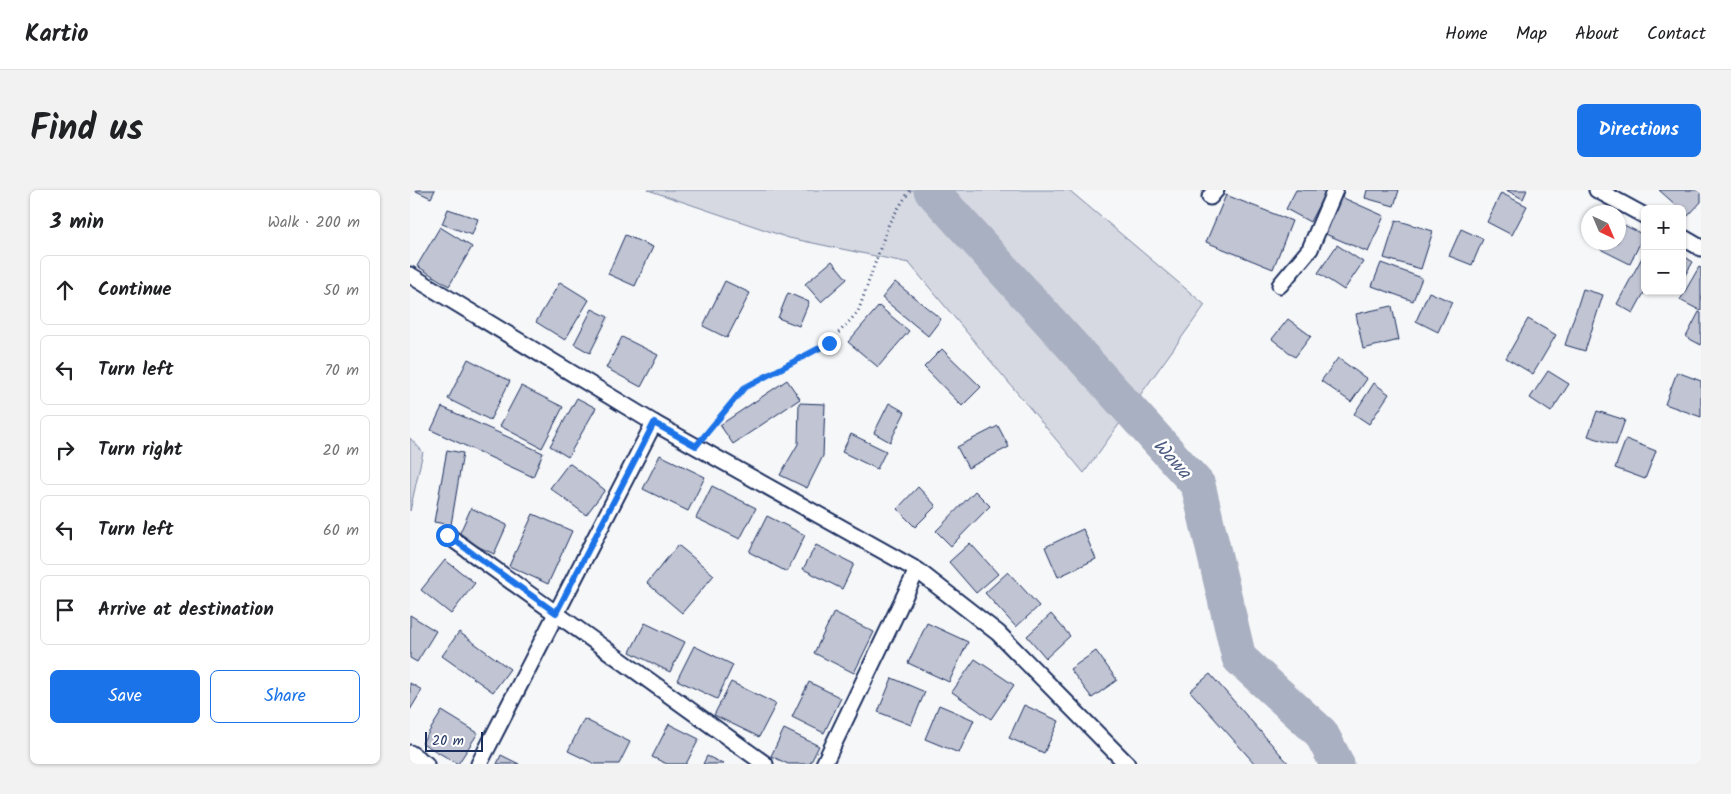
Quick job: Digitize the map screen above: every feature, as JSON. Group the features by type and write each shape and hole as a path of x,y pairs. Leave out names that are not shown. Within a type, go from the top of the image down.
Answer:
{"street":[{"path":"1280,285 1310,249 1335,190"},
{"path":"1598,190 1641,214"},
{"path":"1686,239 1701,248"},
{"path":"410,276 654,423 917,570 998,633 1127,764"},
{"path":"479,764 654,423"},
{"path":"447,535 765,764"},
{"path":"824,764 917,570"},
{"path":"410,753 426,764"}],"path":[{"path":"696,446 744,388 829,343 858,312 889,223 909,191"}],"shaded area":[{"path":"648,190 1069,190 1205,305 1084,473 909,263 789,238"},
{"path":"410,438 423,452 410,511"}],"building":[{"path":"414,190 435,190 431,198"},
{"path":"1296,190 1320,190 1325,193 1310,222 1286,209"},
{"path":"1367,190 1399,190 1394,206 1365,198"},
{"path":"1506,190 1527,190 1523,199"},
{"path":"1659,190 1701,190 1701,202 1688,216 1686,214 1686,205 1676,205"},
{"path":"1501,193 1527,206 1512,235 1487,222"},
{"path":"1226,195 1292,221 1273,269 1206,242"},
{"path":"1339,196 1384,216 1368,252 1323,233"},
{"path":"448,209 478,219 472,235 442,224"},
{"path":"1396,220 1433,231 1421,269 1384,258"},
{"path":"1626,226 1641,234 1641,241 1630,264 1602,250 1626,250"},
{"path":"440,227 472,247 449,286 417,266"},
{"path":"1461,229 1483,239 1472,265 1449,256"},
{"path":"625,235 653,247 635,286 608,274"},
{"path":"1337,245 1363,262 1344,290 1318,273"},
{"path":"1686,258 1693,262 1686,273"},
{"path":"1641,259 1641,295 1643,295 1633,313 1617,304"},
{"path":"832,261 847,279 821,302 805,284"},
{"path":"1381,263 1422,278 1413,301 1372,286"},
{"path":"1699,267 1701,268 1701,311 1680,300 1683,295 1686,295 1686,290"},
{"path":"725,281 750,293 727,338 703,326"},
{"path":"560,282 589,300 565,340 536,322"},
{"path":"895,282 941,319 928,336 882,298"},
{"path":"1583,289 1603,295 1585,351 1565,345"},
{"path":"1429,292 1452,302 1438,332 1416,321"},
{"path":"788,293 809,302 799,326 778,318"},
{"path":"879,306 909,331 878,367 848,342"},
{"path":"1392,306 1399,340 1363,349 1356,314"},
{"path":"592,309 608,317 590,353 574,344"},
{"path":"1699,312 1701,313 1701,345 1686,337"},
{"path":"1288,319 1311,336 1295,357 1272,339"},
{"path":"1528,319 1556,335 1533,374 1506,358"},
{"path":"622,337 658,355 641,387 606,368"},
{"path":"942,349 981,387 962,406 924,367"},
{"path":"1338,358 1367,379 1351,402 1321,381"},
{"path":"468,359 510,381 490,420 448,399"},
{"path":"1548,371 1569,384 1551,412 1530,398"},
{"path":"1677,372 1701,381 1701,417 1665,404"},
{"path":"787,380 800,399 733,444 720,425"},
{"path":"1374,383 1389,394 1369,424 1354,414"},
{"path":"521,386 563,407 542,448 500,426"},
{"path":"577,398 596,408 568,457 550,446"},
{"path":"799,403 825,404 823,456 807,488 780,475 798,444"},
{"path":"889,403 905,412 890,442 874,433"},
{"path":"442,407 543,453 533,477 431,430"},
{"path":"1597,411 1625,420 1616,445 1588,436"},
{"path":"998,426 1009,447 968,468 957,447"},
{"path":"851,434 886,451 877,469 842,452"},
{"path":"1626,439 1656,451 1645,479 1615,468"},
{"path":"447,450 463,453 451,525 434,522"},
{"path":"660,455 705,477 688,511 643,489"},
{"path":"569,463 605,490 586,515 550,488"},
{"path":"712,486 756,508 740,539 696,518"},
{"path":"918,487 936,506 915,527 897,509"},
{"path":"975,491 990,506 951,546 936,531"},
{"path":"471,508 507,525 494,554 458,537"},
{"path":"533,514 572,531 548,584 509,566"},
{"path":"767,516 805,535 787,572 749,552"},
{"path":"1083,529 1096,559 1058,577 1045,547"},
{"path":"970,543 998,574 976,593 949,562"},
{"path":"678,545 714,575 682,613 647,583"},
{"path":"816,545 854,564 842,589 803,569"},
{"path":"445,560 475,583 451,614 421,590"},
{"path":"1008,572 1039,606 1016,627 985,593"},
{"path":"834,612 874,632 854,673 814,653"},
{"path":"1051,614 1070,636 1046,658 1027,636"},
{"path":"410,615 436,631 417,662 410,658"},
{"path":"645,623 685,642 670,672 630,652"},
{"path":"927,623 968,642 949,682 908,663"},
{"path":"459,632 510,669 493,692 442,656"},
{"path":"694,646 733,665 717,699 677,680"},
{"path":"1096,651 1117,680 1092,698 1070,669"},
{"path":"975,659 1014,685 991,719 952,692"},
{"path":"1210,674 1289,764 1255,764 1190,691"},
{"path":"892,678 925,692 911,725 878,712"},
{"path":"731,682 776,704 759,737 714,715"},
{"path":"809,682 841,698 824,733 792,717"},
{"path":"410,683 422,690 410,710"},
{"path":"939,705 974,720 959,753 925,739"},
{"path":"1024,705 1059,721 1044,753 1009,738"},
{"path":"442,711 478,733 458,764 422,743"},
{"path":"584,719 630,742 619,764 595,764 568,751"},
{"path":"669,724 699,739 686,764 667,764 652,757"},
{"path":"784,729 819,746 810,764 788,764 771,756"},
{"path":"501,755 519,764 497,764"},
{"path":"707,756 724,764 703,764"}],"waterway":[{"name":"Wawa","path":"931,190 1198,485 1239,658 1321,733 1337,764"}],"route":[{"path":"447,535 556,613 654,423 696,446 744,388 829,343"}]}
